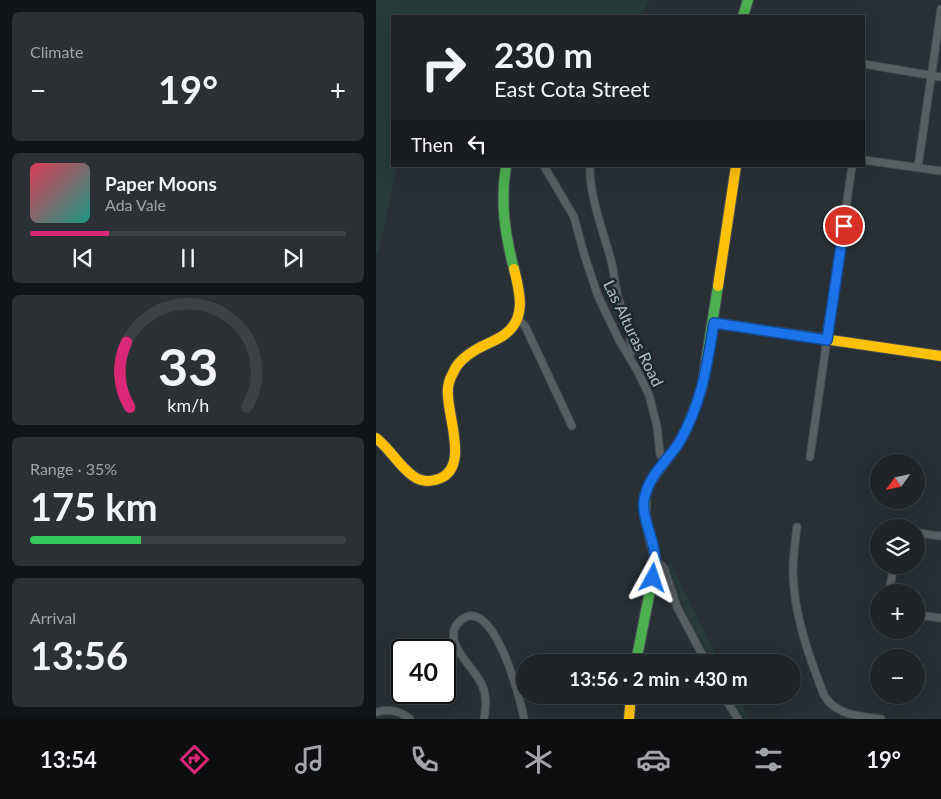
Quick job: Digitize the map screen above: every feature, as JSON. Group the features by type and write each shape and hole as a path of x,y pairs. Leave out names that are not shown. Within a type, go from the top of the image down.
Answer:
{"street":[{"path":"743,15 748,0"},
{"path":"918,167 941,9"},
{"path":"865,64 941,78"},
{"path":"865,160 941,171"},
{"path":"376,438 420,480 434,481 446,476 453,465 455,439 448,397 448,384 454,369 473,350 507,332 518,319 520,302 516,274 505,231 503,211 502,192 506,167"},
{"name":"Las Alturas Road","path":"545,167 574,217 598,296 652,403 660,454 665,462"},
{"path":"590,167 593,191 612,264 618,297 628,328 632,352 629,356"},
{"path":"638,654 656,560 645,517 644,496 650,482 678,444 691,421 702,388 714,323 736,167"},
{"path":"810,457 852,167"},
{"path":"518,319 525,326 572,426"},
{"path":"714,323 941,356"},
{"path":"797,526 793,572 798,612 802,631 822,691 830,704 840,711 881,719"},
{"path":"925,534 941,536"},
{"path":"656,560 664,568 677,607 702,654"},
{"path":"925,616 941,618"},
{"path":"484,719 486,699 482,685 458,649 453,638 453,632 457,624 468,617 478,618 487,625 505,656 519,692 524,719"},
{"path":"629,719 630,704"},
{"path":"729,704 738,719"},
{"path":"376,712 394,710 410,719"}],"green space":[{"path":"376,0 650,0 642,15 391,15 391,167 397,167 379,252 376,255"},
{"path":"668,558 716,654 707,654 691,625 679,599"},
{"path":"734,704 742,704 750,719 744,719"}],"traffic: fast":[{"path":"743,15 748,0"},
{"path":"506,167 503,192 504,218 514,269"},
{"path":"638,654 656,560 645,517 645,496 650,482 678,444 687,428 702,388 718,286"}],"traffic: slow":[{"path":"718,286 736,167"},
{"path":"376,438 416,478 429,481 446,475 452,467 455,456 449,405 449,381 457,365 463,359 477,349 504,335 516,321 519,313 520,296 514,269"},
{"path":"714,323 941,356"},
{"path":"629,719 630,704"}],"route":[{"path":"653,578 656,557 645,517 644,496 650,482 678,444 691,421 702,388 714,323 827,340 844,226"}]}
